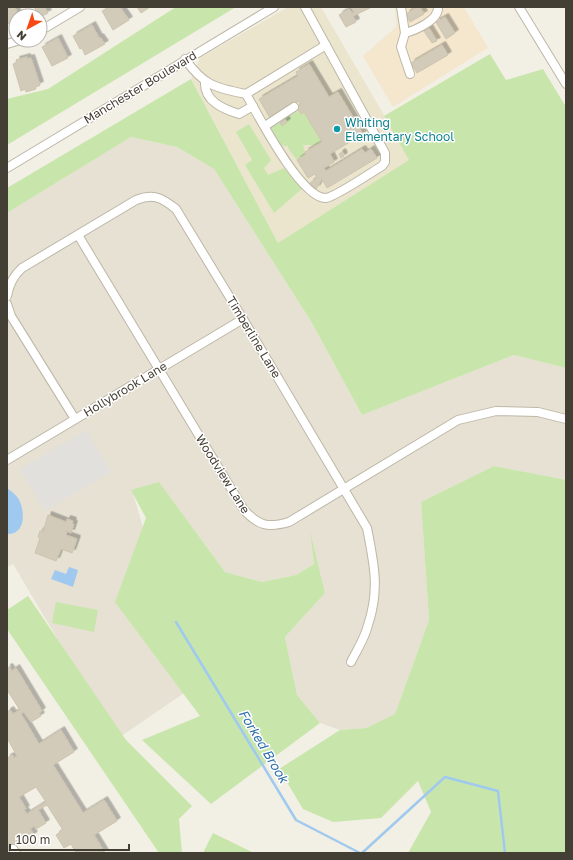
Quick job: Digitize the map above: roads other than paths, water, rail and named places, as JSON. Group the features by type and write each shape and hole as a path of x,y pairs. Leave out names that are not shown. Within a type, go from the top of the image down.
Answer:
{"street":[{"path":"48,26 80,7"},
{"name":"Manchester Boulevard","path":"7,168 274,7"},
{"path":"246,94 294,173 321,197 331,197 382,166 385,162 385,153 305,7"},
{"path":"401,7 406,33 401,47 410,74"},
{"path":"406,33 418,29 434,17 438,7"},
{"path":"520,7 566,84"},
{"path":"186,59 194,71 205,82 225,90 246,94 326,45"},
{"path":"205,82 205,88 213,103 239,114 253,106"},
{"path":"265,126 294,107"},
{"name":"Timberline Lane","path":"7,296 10,282 15,274 22,268 136,200 145,197 154,197 164,200 176,209 367,528 374,559 376,585 368,626 351,662"},
{"name":"Woodview Lane","path":"78,235 244,510 256,521 266,526 289,522 458,420 496,411 538,412 566,419"},
{"path":"7,304 11,316 75,419"},
{"name":"Hollybrook Lane","path":"7,460 243,319"}],"water":[{"path":"7,488 15,494 19,500 22,507 23,517 17,531 7,534"},
{"path":"69,567 78,570 73,587 51,579 55,570 66,574"}],"waterway":[{"name":"Forked Brook","path":"176,622 296,820 360,853"},
{"name":"Forked Brook","path":"362,853 445,777 498,791 505,853"}],"place":[{"name":"Whiting Elementary School","path":"337,129"}]}
